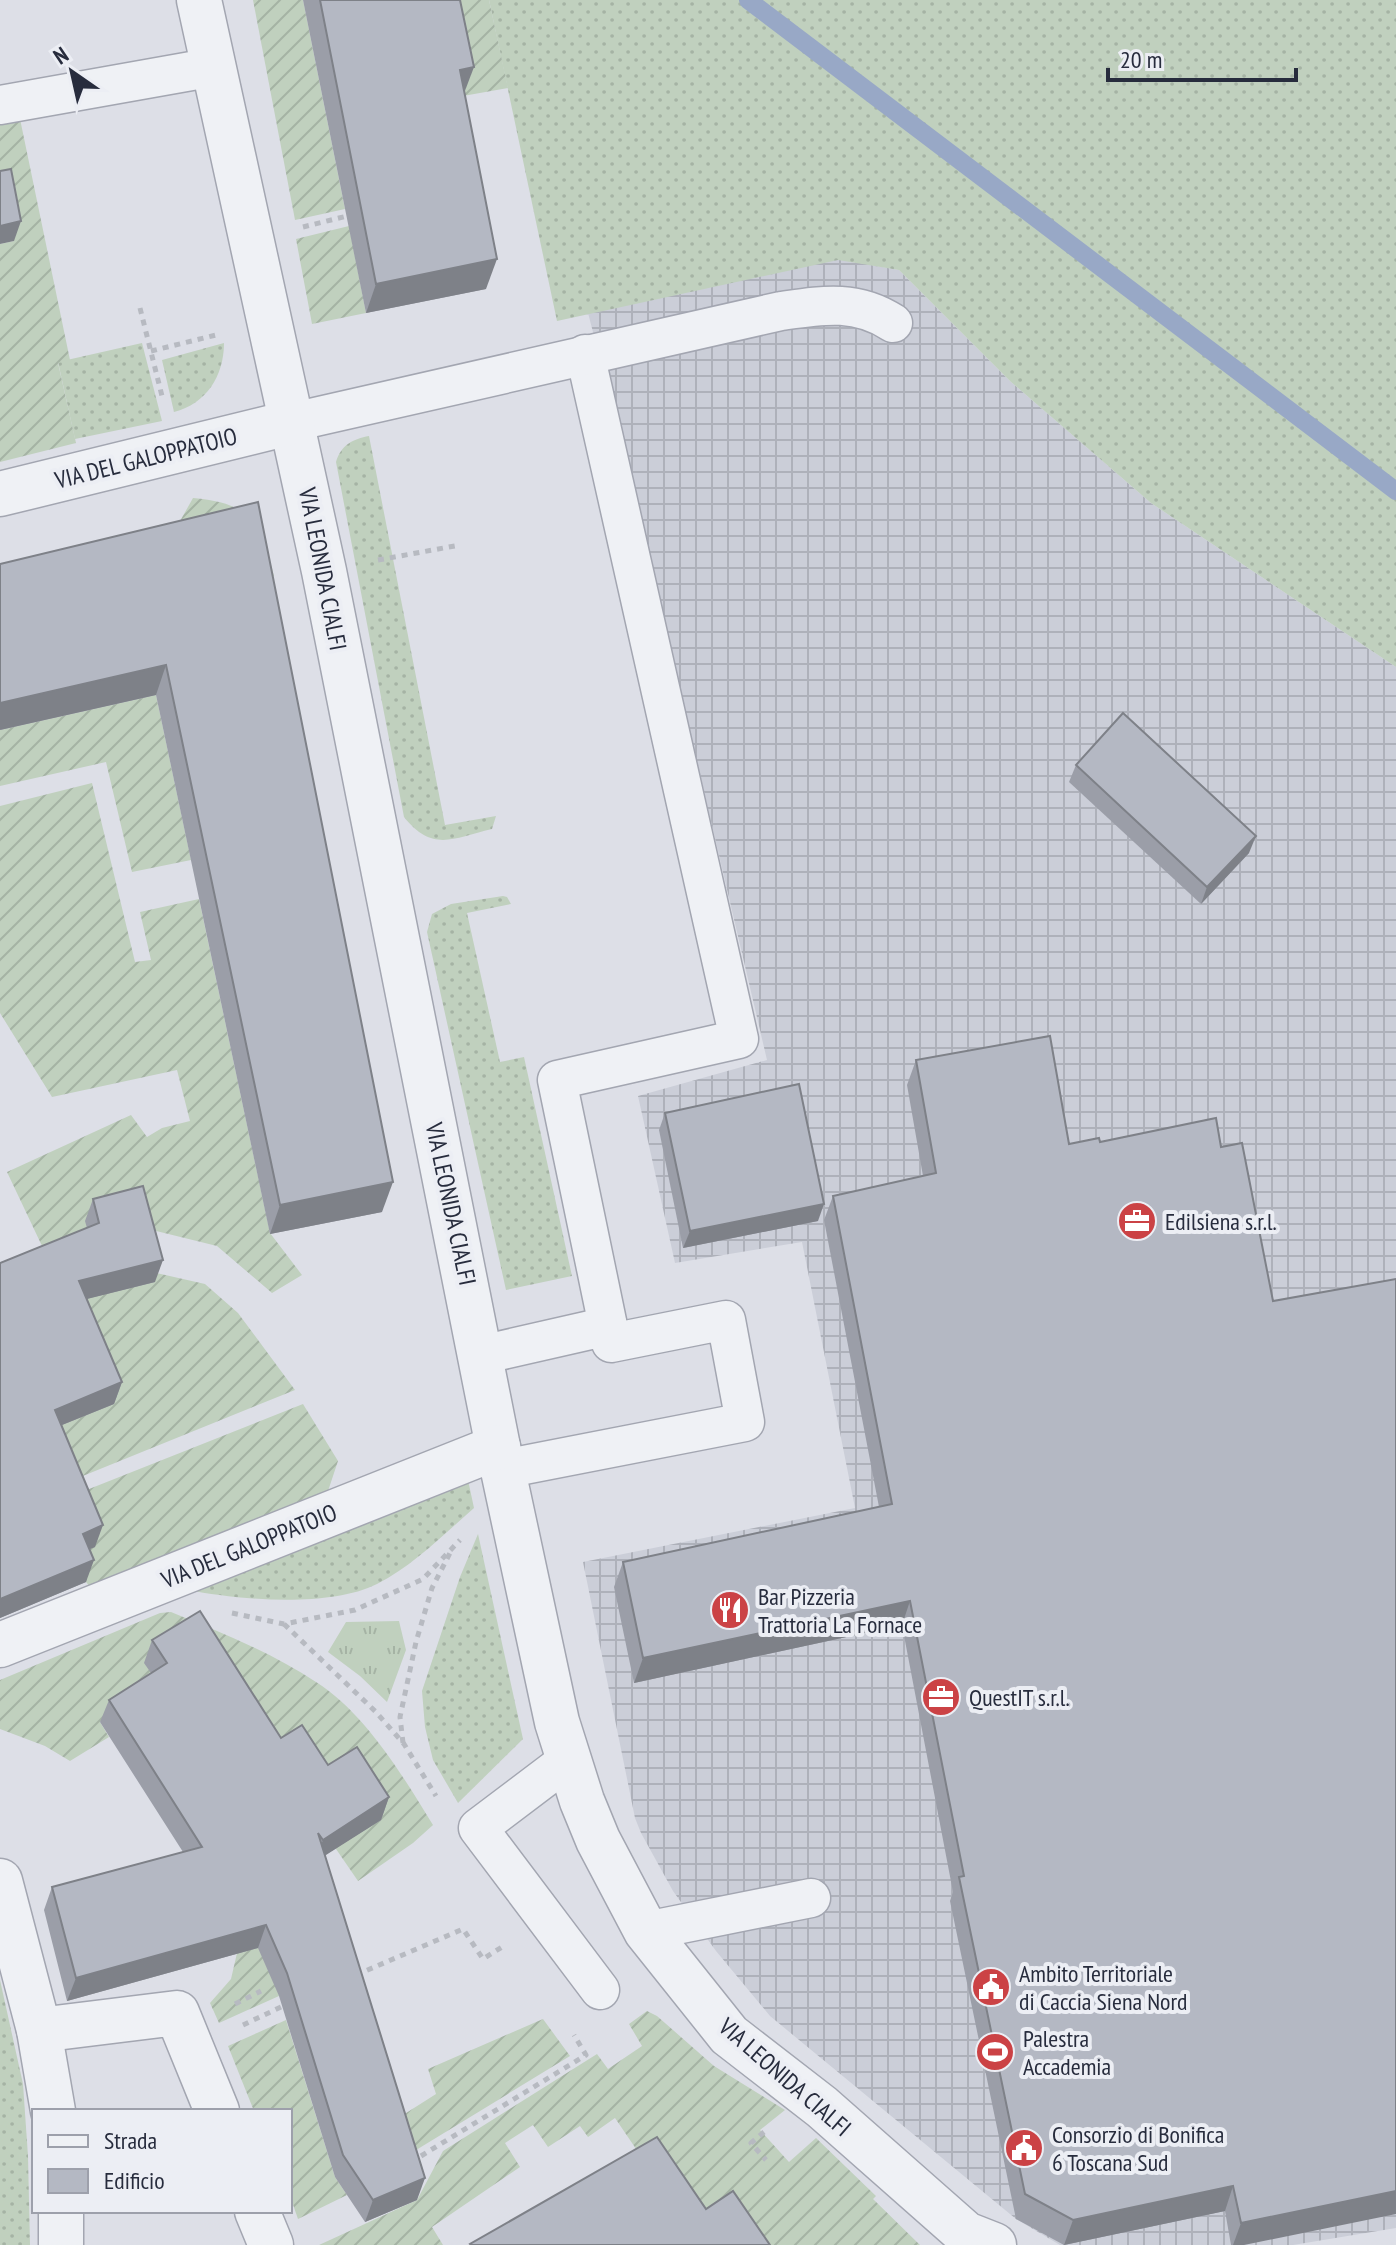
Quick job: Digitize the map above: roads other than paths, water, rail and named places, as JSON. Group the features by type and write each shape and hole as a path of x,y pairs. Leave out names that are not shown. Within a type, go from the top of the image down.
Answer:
{"street":[{"name":"VIA LEONIDA CIALFI","path":"199,0 293,422 500,1458 568,1760 598,1840 646,1931 729,2035 822,2107 966,2234 994,2245"},
{"name":"VIA DEL GALOPPATOIO","path":"0,494 293,422"},
{"name":"VIA DEL GALOPPATOIO","path":"0,1645 500,1458"},
{"path":"0,1881 39,2030 53,2109"},
{"path":"39,2030 177,2013 216,2109"},
{"path":"61,2213 61,2245"},
{"path":"258,2213 271,2245"}],"lane":[{"path":"0,105 214,67"},
{"path":"293,422 781,311 847,305 874,311 893,323"},
{"path":"500,1458 745,1422 726,1320 611,1343 557,1080 739,1039 585,354"},
{"path":"481,1355 608,1326"},
{"path":"568,1760 478,1828 600,1990"},
{"path":"646,1931 811,1898"}],"waterway":[{"path":"748,0 1396,491"}],"place":[{"name":"Edilsiena s.r.l.","path":"1137,1221"},
{"name":"Bar Pizzeria Trattoria La Fornace","path":"730,1610"},
{"name":"QuestIT s.r.l.","path":"941,1697"},
{"name":"Ambito Territoriale di Caccia Siena Nord","path":"991,1987"},
{"name":"Palestra Accademia","path":"995,2052"},
{"name":"Consorzio di Bonifica 6 Toscana Sud","path":"1024,2148"}]}
